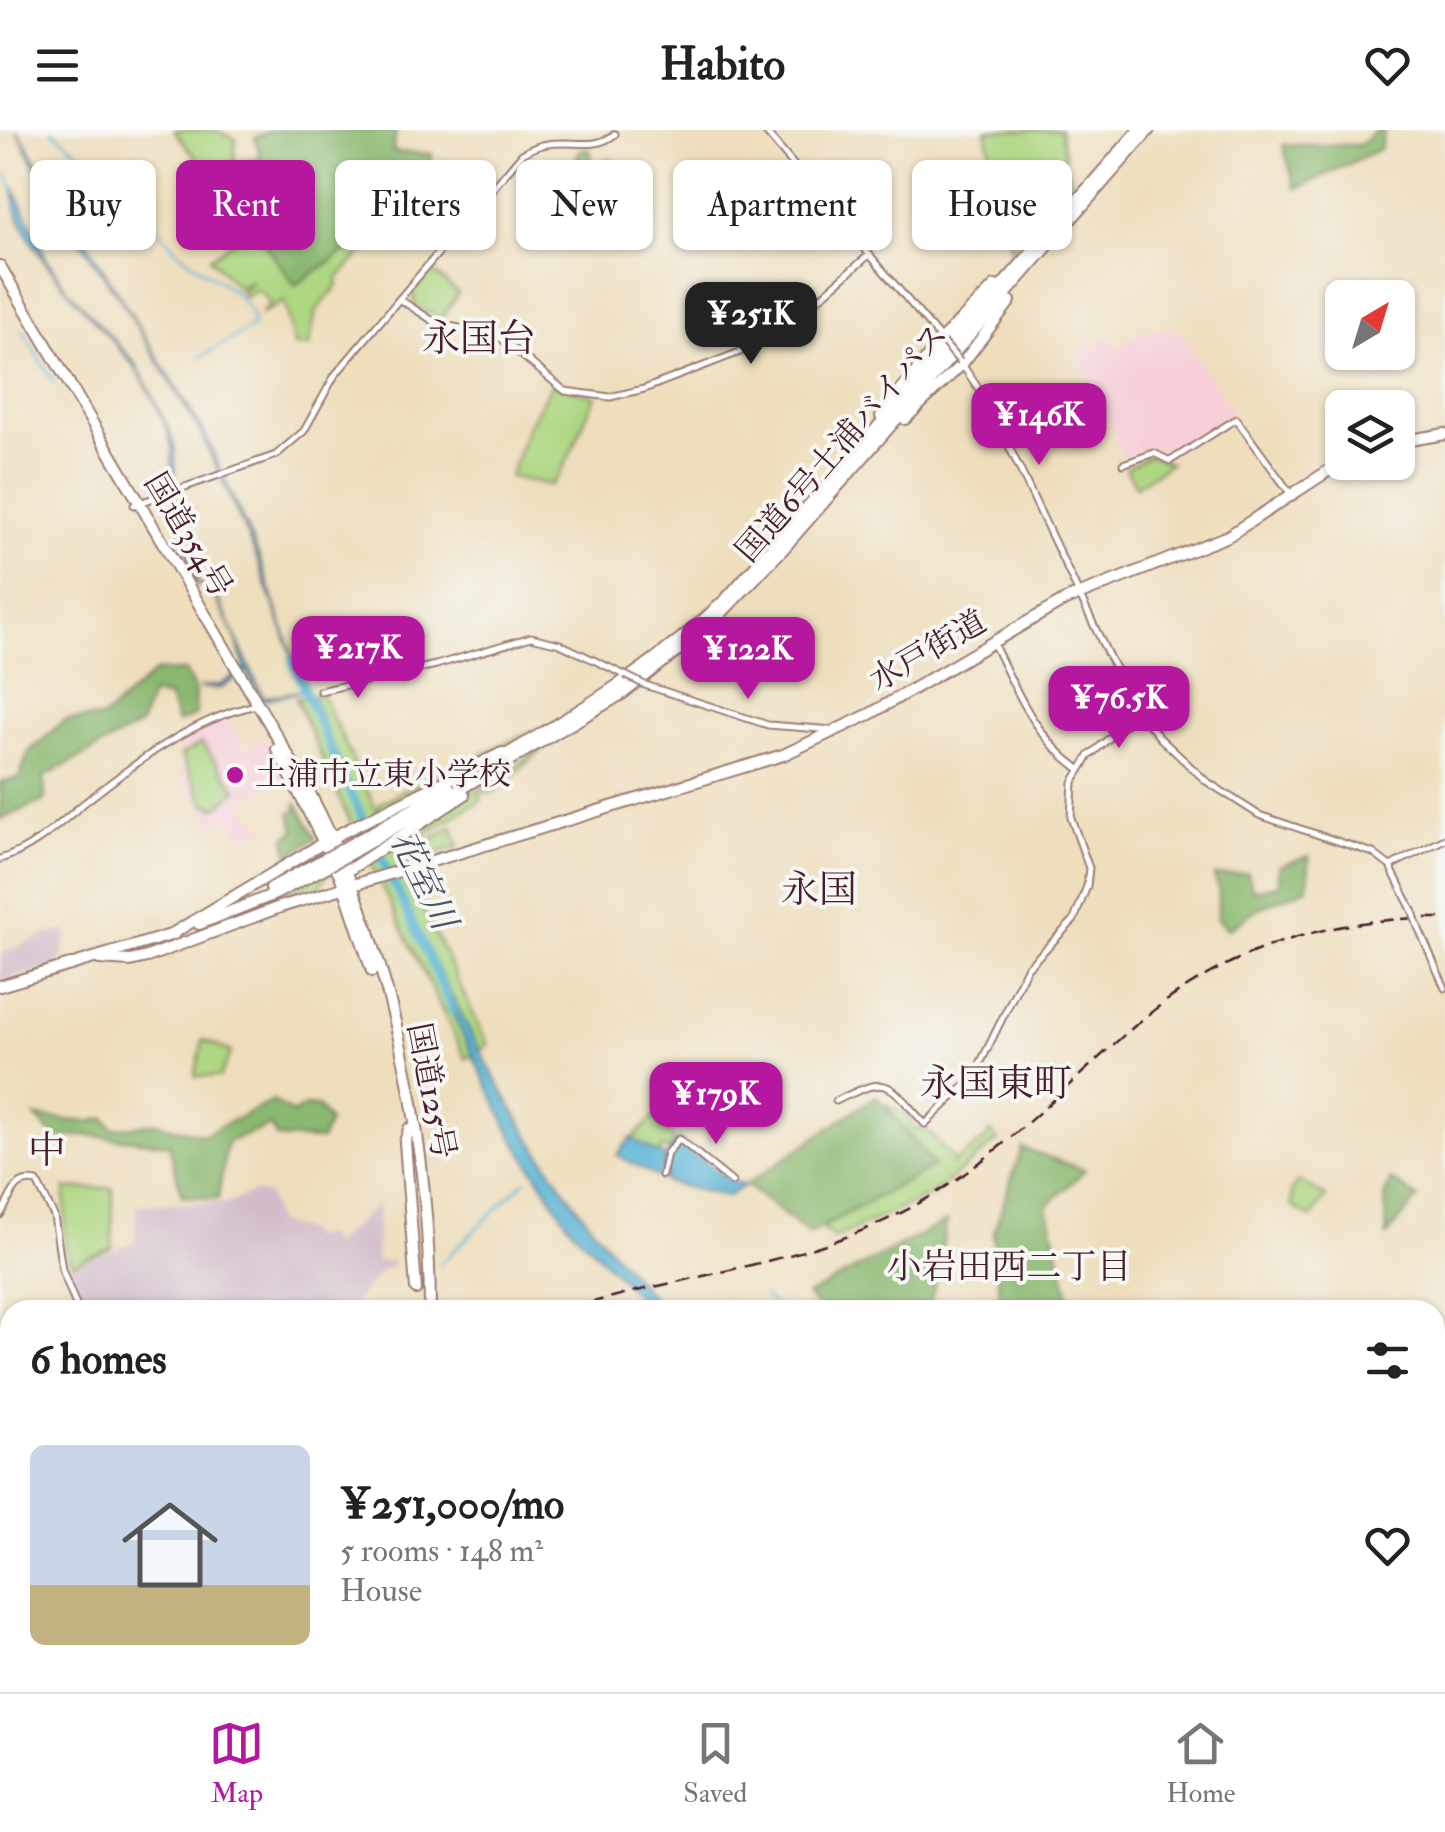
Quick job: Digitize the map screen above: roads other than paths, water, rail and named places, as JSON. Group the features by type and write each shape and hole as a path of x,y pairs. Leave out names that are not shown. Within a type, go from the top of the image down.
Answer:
{"highway":[{"name":"国道6号土浦バイパス","path":"1072,208 1140,130"},
{"name":"国道6号土浦バイパス","path":"382,831 618,688 703,621 863,452 1149,130"},
{"path":"863,452 942,341 1034,250"},
{"name":"国道6号土浦バイパス","path":"99,959 218,917 328,862 548,739 622,694 684,649 755,580 1035,250"},
{"path":"863,452 961,363 1039,257"},
{"name":"国道354号","path":"0,266 137,504"},
{"name":"国道354号","path":"0,278 333,838 350,888"},
{"path":"1415,439 1445,434"},
{"name":"水戸街道","path":"99,959 130,961 147,957 254,916 732,773 818,733 836,732 1080,594 1208,546 1325,473"},
{"path":"344,873 548,739"},
{"path":"170,935 333,838 530,740"},
{"name":"国道125号","path":"350,888 412,1129 428,1300"},
{"path":"0,986 99,959"},
{"path":"416,1289 404,1142 412,1129 424,1141 434,1226 430,1300"}],"street":[{"path":"764,130 961,363 988,402 1139,712 1182,761 1234,801 1296,830 1366,849 1390,866 1445,988"},
{"path":"137,504 276,454 298,438 335,375 522,154 546,142 598,143 616,134"},
{"path":"399,299 438,324 496,335 565,390 610,396 644,389 771,340 870,255"},
{"path":"1123,464 1154,453 1170,460 1236,419 1292,495"},
{"path":"320,691 436,665 531,637 560,644 644,684 740,718 818,733"},
{"path":"992,642 1034,724 1056,752 1078,768"},
{"path":"0,860 41,838 140,759 230,712 256,705"},
{"path":"836,1101 871,1084 885,1084 925,1124 973,1078 1027,968 1074,920 1084,896 1089,868 1069,800 1078,768 1139,712"},
{"path":"1390,866 1445,838"},
{"path":"662,1176 666,1153 679,1139 732,1182"},
{"path":"0,1215 14,1187 20,1182 37,1182 54,1216 62,1270 74,1300"}],"water":[{"path":"15,190 30,223 30,238 26,232"},
{"path":"37,250 42,250 65,287"},
{"path":"87,250 91,250 203,431 257,552 297,668 255,553 200,431"},
{"path":"68,290 136,364 169,429 175,449 176,500 198,585 173,502 172,449 162,418 133,365"},
{"path":"209,584 213,588 235,637 211,589 198,585"},
{"path":"236,638 263,697 301,691 262,700 246,671 221,688 198,688 220,685 245,669"},
{"path":"453,998 521,1123 573,1202 656,1300 641,1300 568,1224 511,1134 446,1000"},
{"path":"631,1138 664,1157 663,1180 617,1155"},
{"path":"679,1140 732,1182 745,1185 726,1197 666,1182 666,1157"}],"waterway":[{"path":"52,130 124,189 165,237"},
{"path":"6,174 14,191"},
{"path":"167,239 230,289 250,312 253,326 201,357"},
{"path":"21,328 54,383"},
{"name":"花室川","path":"293,660 452,1009"},
{"path":"297,691 307,689"},
{"path":"439,1265 526,1180"},
{"path":"764,1296 769,1300"}],"railway":[{"path":"603,1300 787,1256 873,1226 914,1206 974,1166 1030,1121 1171,998 1243,957 1281,942 1361,923 1445,918"}],"place":[{"name":"土浦市立東小学校","path":"235,775"}],"district":[{"name":"永国台","path":"479,339"},
{"name":"永国","path":"819,890"},
{"name":"永国東町","path":"996,1084"},
{"name":"中","path":"47,1151"},
{"name":"小岩田西二丁目","path":"1009,1267"}]}
